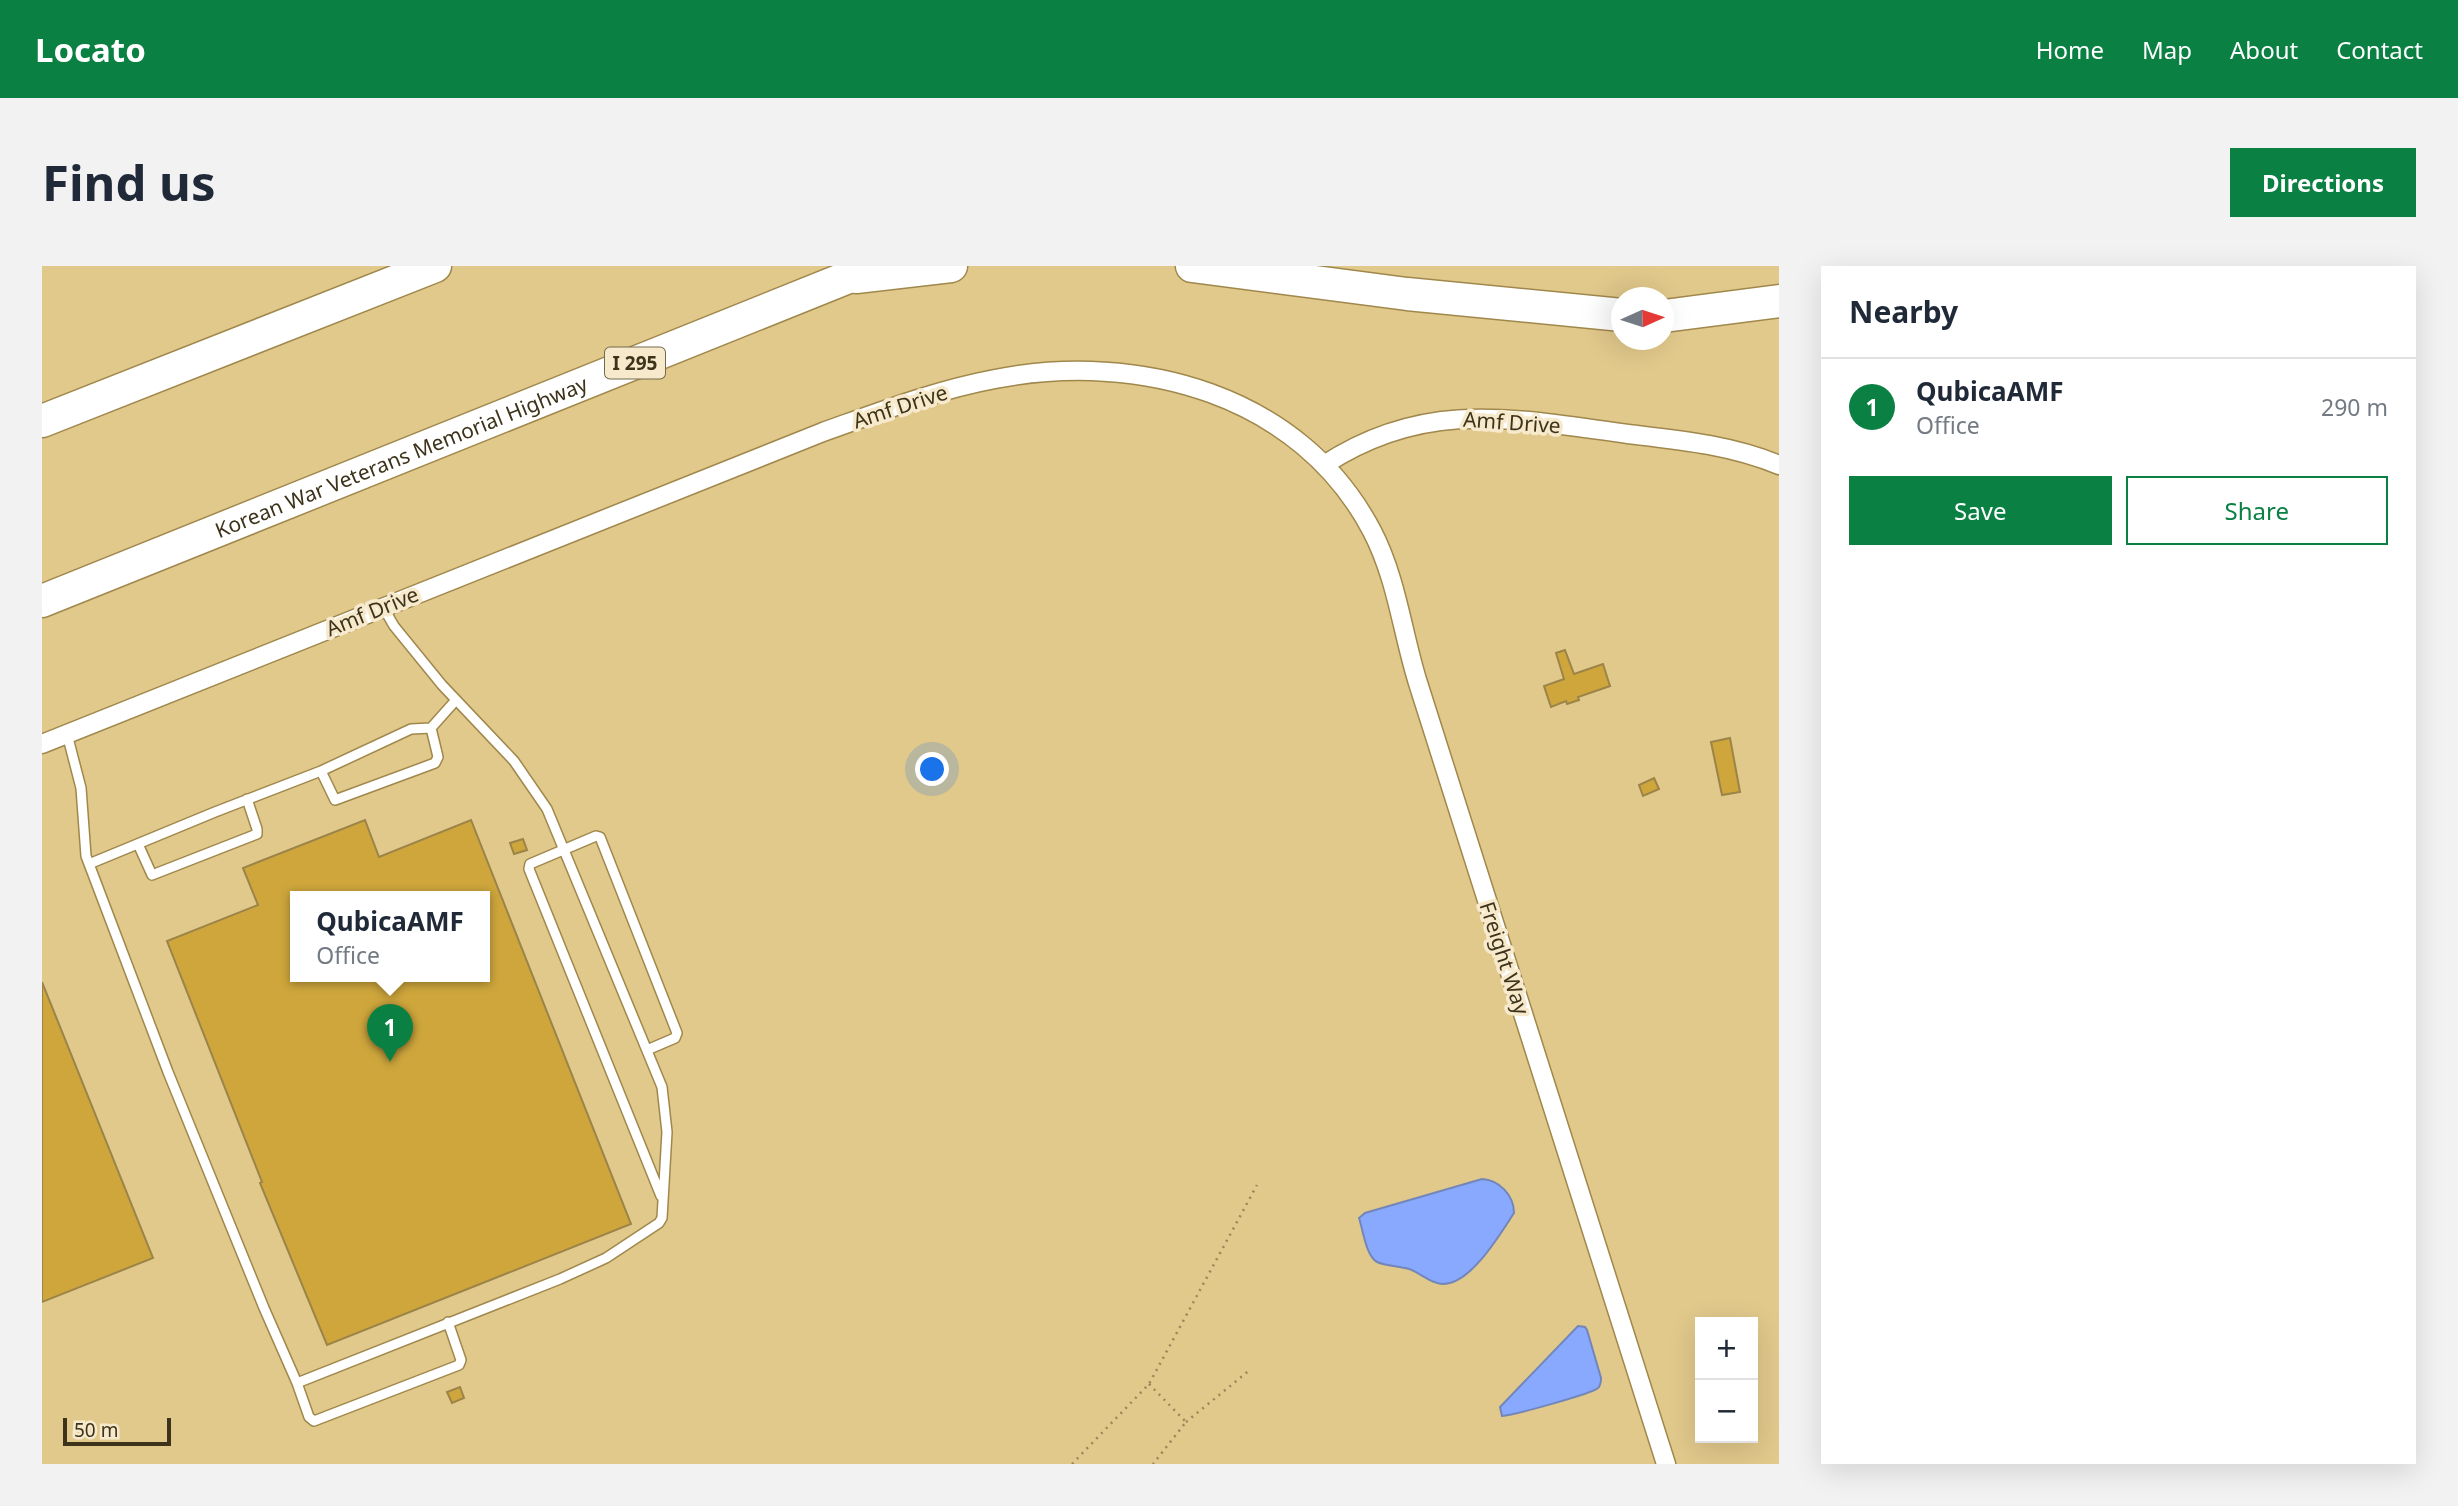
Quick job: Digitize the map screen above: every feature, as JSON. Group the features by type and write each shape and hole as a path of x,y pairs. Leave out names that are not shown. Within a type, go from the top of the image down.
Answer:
{"highway":[{"path":"42,421 435,266"},
{"name":"Korean War Veterans Memorial Highway","path":"42,601 876,266"},
{"path":"848,278 951,266"},
{"path":"1192,266 1407,294 1611,314"},
{"path":"1674,315 1779,301"}],"street":[{"name":"Amf Drive","path":"42,744 822,432 916,398 997,378 1038,373 1083,372 1132,374 1183,383 1245,406 1286,433 1324,464 1355,445 1392,431 1431,421 1474,417 1517,419 1690,442 1730,449 1779,465"},
{"name":"Freight Way","path":"1324,464 1371,528 1390,571 1418,683 1666,1464"}],"lane":[{"path":"297,1383 560,1279 606,1258 662,1219 667,1132 662,1087 547,809 514,761 456,700 394,626 383,607"},
{"path":"89,864 321,771 411,729 431,728 456,700"},
{"path":"321,771 335,800 435,763 438,757 431,728"},
{"path":"67,734 81,788 86,856 173,1084 309,1417 314,1421 459,1365 461,1360 448,1322"},
{"path":"138,844 152,875 257,834 247,799"},
{"path":"647,1050 677,1036 604,845 600,837 596,836 530,864 529,869 663,1200"}],"path":[{"path":"1072,1464 1149,1384 1257,1185"},
{"path":"1153,1464 1186,1422 1251,1369"},
{"path":"1149,1384 1186,1422"}],"water":[{"path":"1482,1179 1500,1185 1511,1200 1514,1213 1493,1245 1464,1276 1454,1282 1439,1284 1409,1269 1373,1259 1359,1218 1365,1213"},
{"path":"1578,1326 1587,1330 1601,1378 1599,1387 1568,1399 1502,1416 1500,1407"}],"building":[{"path":"1565,650 1574,674 1603,664 1610,686 1578,697 1579,700 1567,704 1566,701 1551,707 1544,686 1564,679 1556,653"},
{"path":"1730,738 1740,792 1722,795 1711,742"},
{"path":"1654,778 1659,789 1643,796 1639,785"},
{"path":"365,820 379,857 471,820 631,1224 327,1345 260,1183 262,1182 167,941 258,905 243,868"},
{"path":"523,839 527,850 514,854 510,843"},
{"path":"42,982 153,1258 42,1302"},
{"path":"460,1387 464,1398 452,1403 447,1392"}],"place":[{"name":"QubicaAMF","path":"390,1062"}]}
